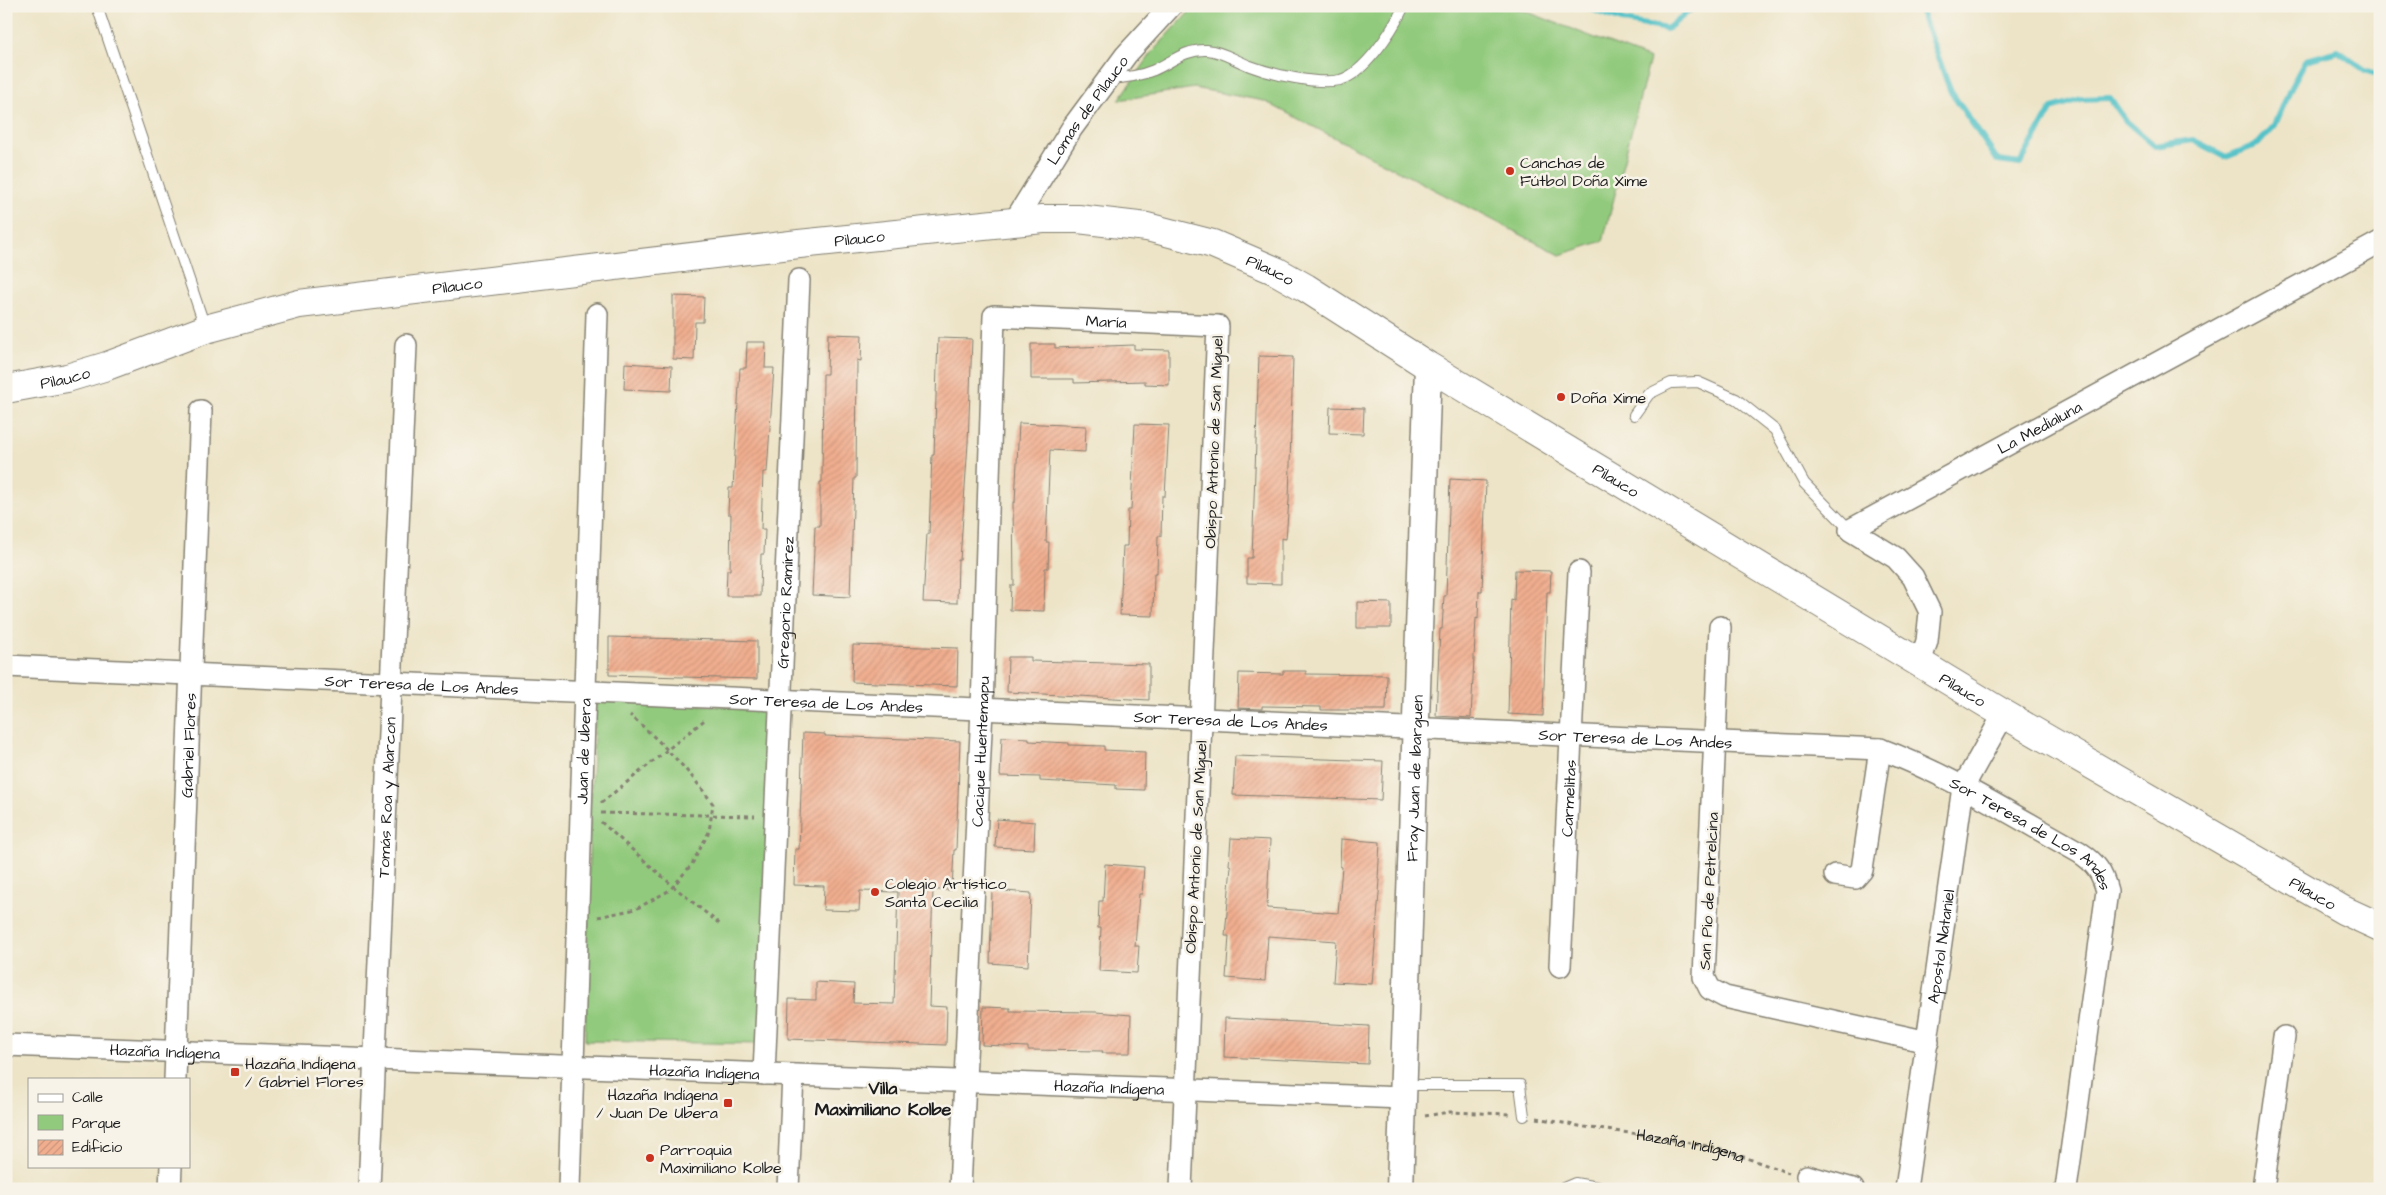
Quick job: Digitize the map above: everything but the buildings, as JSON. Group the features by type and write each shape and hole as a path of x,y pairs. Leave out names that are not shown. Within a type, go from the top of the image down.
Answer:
{"main road":[{"name":"Pilauco","path":"6,389 67,378 107,366 206,329 299,304 799,244 1014,222 1078,219 1164,230 1214,244 1276,271 1306,288 1428,366 2004,714 2343,910 2380,927"}],"street":[{"name":"Lomas de Pilauco","path":"1014,222 1072,128 1126,55 1171,6"},
{"name":"La Medialuna","path":"1850,530 2380,242"},
{"name":"Gregorio Ramírez","path":"764,1074 799,280"},
{"name":"Juan de Ubera","path":"569,1189 597,314"},
{"name":"María","path":"994,316 1218,326"},
{"name":"Cacique Huentemapu","path":"960,1189 982,709 994,316"},
{"name":"Obispo Antonio de San Miguel","path":"1181,1189 1218,326"},
{"name":"Tomás Roa y Alarcon","path":"369,1189 406,345"},
{"name":"Fray Juan de Ibarguen","path":"1400,1189 1414,728 1428,366"},
{"name":"Gabriel Flores","path":"175,1078 201,411"},
{"path":"1850,530 1896,558 1914,577 1930,612 1927,641 1920,663"},
{"name":"Carmelitas","path":"1560,966 1579,572"},
{"name":"San Pio de Petrelcina","path":"1720,628 1704,977 1710,989 1725,997 1928,1042"},
{"name":"Sor Teresa de Los Andes","path":"6,666 391,685 780,700 1880,749 1908,759 2079,852 2095,863 2103,876 2107,891 2066,1189"},
{"name":"Apostol Nataniel","path":"1906,1189 1963,788 2004,714"},
{"path":"1835,875 1855,878 1862,870 1880,749"},
{"path":"2263,1189 2284,1037"},
{"name":"Hazaña Indígena","path":"6,1045 964,1081 1184,1090 1403,1102"},
{"path":"788,1189 793,1075"},
{"path":"170,1189 171,1168"},
{"path":"1807,1176 1853,1189"}],"lane":[{"path":"97,6 206,329"},
{"path":"1108,79 1138,75 1153,70 1187,52 1208,50 1250,66 1289,77 1340,80 1356,70 1376,51 1394,27 1402,10"},
{"path":"1634,415 1649,394 1671,382 1698,382 1736,399 1775,430 1804,483 1850,530"},
{"name":"Hazaña Indígena","path":"1403,1102 1520,1085 1524,1116"},
{"path":"1561,1189 1574,1183 1609,1189"}],"path":[{"path":"598,806 667,748 733,698"},
{"path":"578,921 636,909 673,886 692,864 709,832 713,804 695,778 667,748 625,711"},
{"path":"600,812 775,816"},
{"path":"597,818 673,886 722,926"},
{"name":"Hazaña Indígena","path":"1403,1102 1418,1117 1449,1112 1488,1112 1524,1116 1718,1148 1762,1165 1807,1176"}],"green space":[{"name":"Canchas de Fútbol Doña Xime","path":"1195,6 1512,6 1650,59 1603,241 1560,255 1264,101 1194,88 1119,100 1154,50"},
{"path":"596,701 774,708 761,1044 585,1041 590,812"}],"waterway":[{"path":"1583,6 1624,21 1667,29 1695,6"},
{"path":"1919,6 1951,92 1998,161 2020,164 2052,108 2081,99 2110,98 2126,121 2155,146 2193,140 2226,157 2258,144 2275,125 2291,87 2306,60 2338,51 2365,70 2380,75"}],"place":[{"name":"Canchas de Fútbol Doña Xime","path":"1510,171"},
{"name":"Doña Xime","path":"1561,397"},
{"name":"Colegio Artístico Santa Cecilia","path":"875,892"},
{"name":"Hazaña Indígena / Gabriel Flores","path":"235,1072"},
{"name":"Hazaña Indígena / Juan De Ubera","path":"728,1103"},
{"name":"Parroquia Maximiliano Kolbe","path":"650,1158"}],"district":[{"name":"Villa Maximiliano Kolbe","path":"883,1098"}]}
